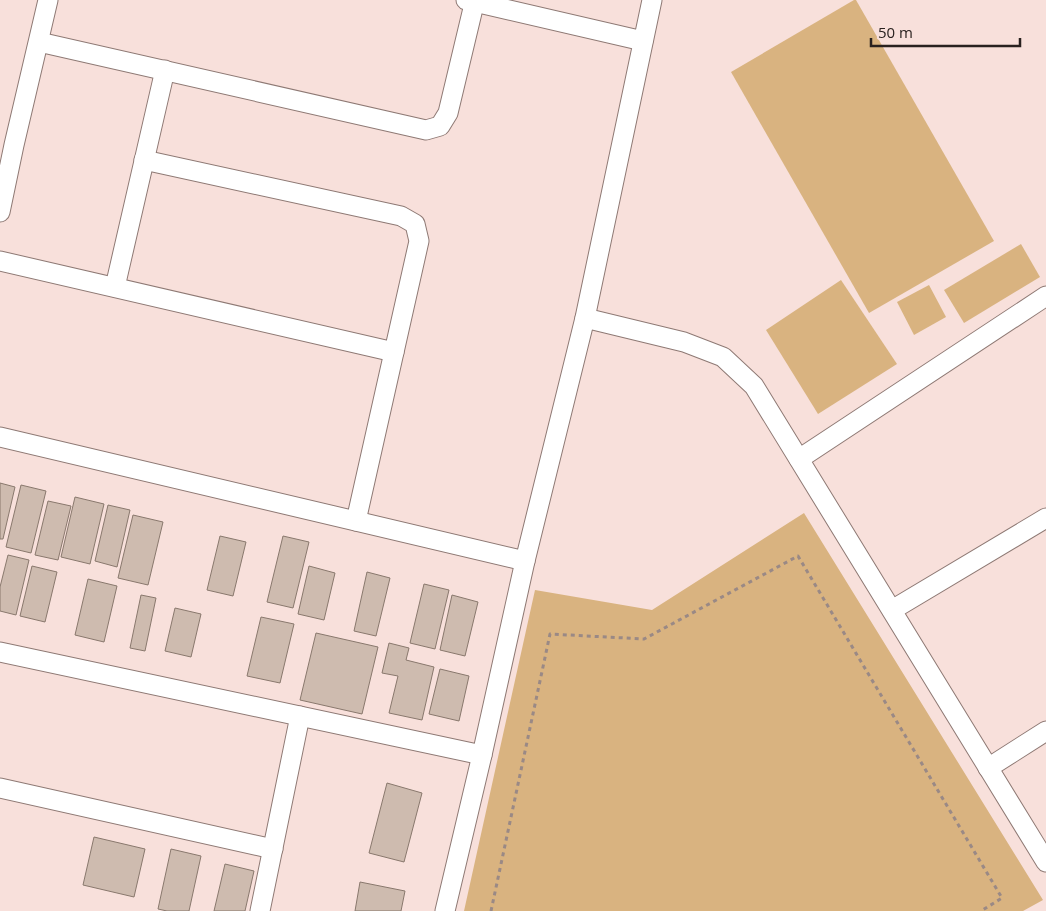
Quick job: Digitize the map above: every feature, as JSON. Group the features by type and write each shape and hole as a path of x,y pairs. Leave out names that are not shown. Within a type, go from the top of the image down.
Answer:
{"street":[{"path":"0,212 48,0"},
{"path":"445,911 525,561 585,318 652,0"},
{"path":"38,42 426,130 440,126 448,113 472,1 643,41"},
{"path":"115,287 165,70"},
{"path":"144,160 401,216 415,224 419,241 356,521"},
{"path":"0,261 394,352"},
{"path":"799,459 1045,298"},
{"path":"585,318 684,342 723,357 754,386 1046,862"},
{"path":"0,437 525,561"},
{"path":"892,610 1046,518"},
{"path":"0,652 482,755"},
{"path":"260,911 300,716"},
{"path":"988,768 1046,731"},
{"path":"0,788 273,849"}],"path":[{"path":"491,911 550,634 644,639 798,556 1002,898 981,911"}],"shaded area":[{"path":"856,0 994,241 869,313 731,72"},
{"path":"1021,244 1040,277 964,323 944,290"},
{"path":"841,280 897,364 818,414 766,330"},
{"path":"929,285 946,317 914,335 897,302"},
{"path":"804,513 1043,900 1023,911 464,911 535,590 652,610"}],"building":[{"path":"0,483 15,487 3,539 0,539"},
{"path":"21,485 46,491 31,553 6,547"},
{"path":"75,497 104,504 90,564 61,557"},
{"path":"48,501 71,506 58,560 35,555"},
{"path":"108,505 130,510 117,567 95,561"},
{"path":"133,515 163,522 148,585 118,578"},
{"path":"220,536 246,542 233,596 207,590"},
{"path":"283,536 309,542 293,608 267,602"},
{"path":"8,555 29,560 16,615 0,611 0,587"},
{"path":"32,566 57,572 45,622 20,616"},
{"path":"309,566 335,573 324,620 298,614"},
{"path":"367,572 390,578 376,636 354,631"},
{"path":"88,579 117,586 104,642 75,635"},
{"path":"424,584 449,590 435,649 410,643"},
{"path":"141,595 156,598 145,651 130,648"},
{"path":"452,595 478,602 465,656 440,650"},
{"path":"175,608 201,614 191,657 165,651"},
{"path":"261,617 294,624 280,683 247,676"},
{"path":"316,633 378,647 362,714 300,700"},
{"path":"389,643 409,648 406,660 434,667 422,720 389,713 398,676 382,673"},
{"path":"440,669 469,676 459,721 429,714"},
{"path":"387,783 422,793 404,862 369,853"},
{"path":"94,837 145,849 134,897 83,885"},
{"path":"171,849 201,856 189,911 158,909"},
{"path":"225,864 254,871 245,911 214,911"},
{"path":"360,882 405,891 401,911 355,911"}]}
